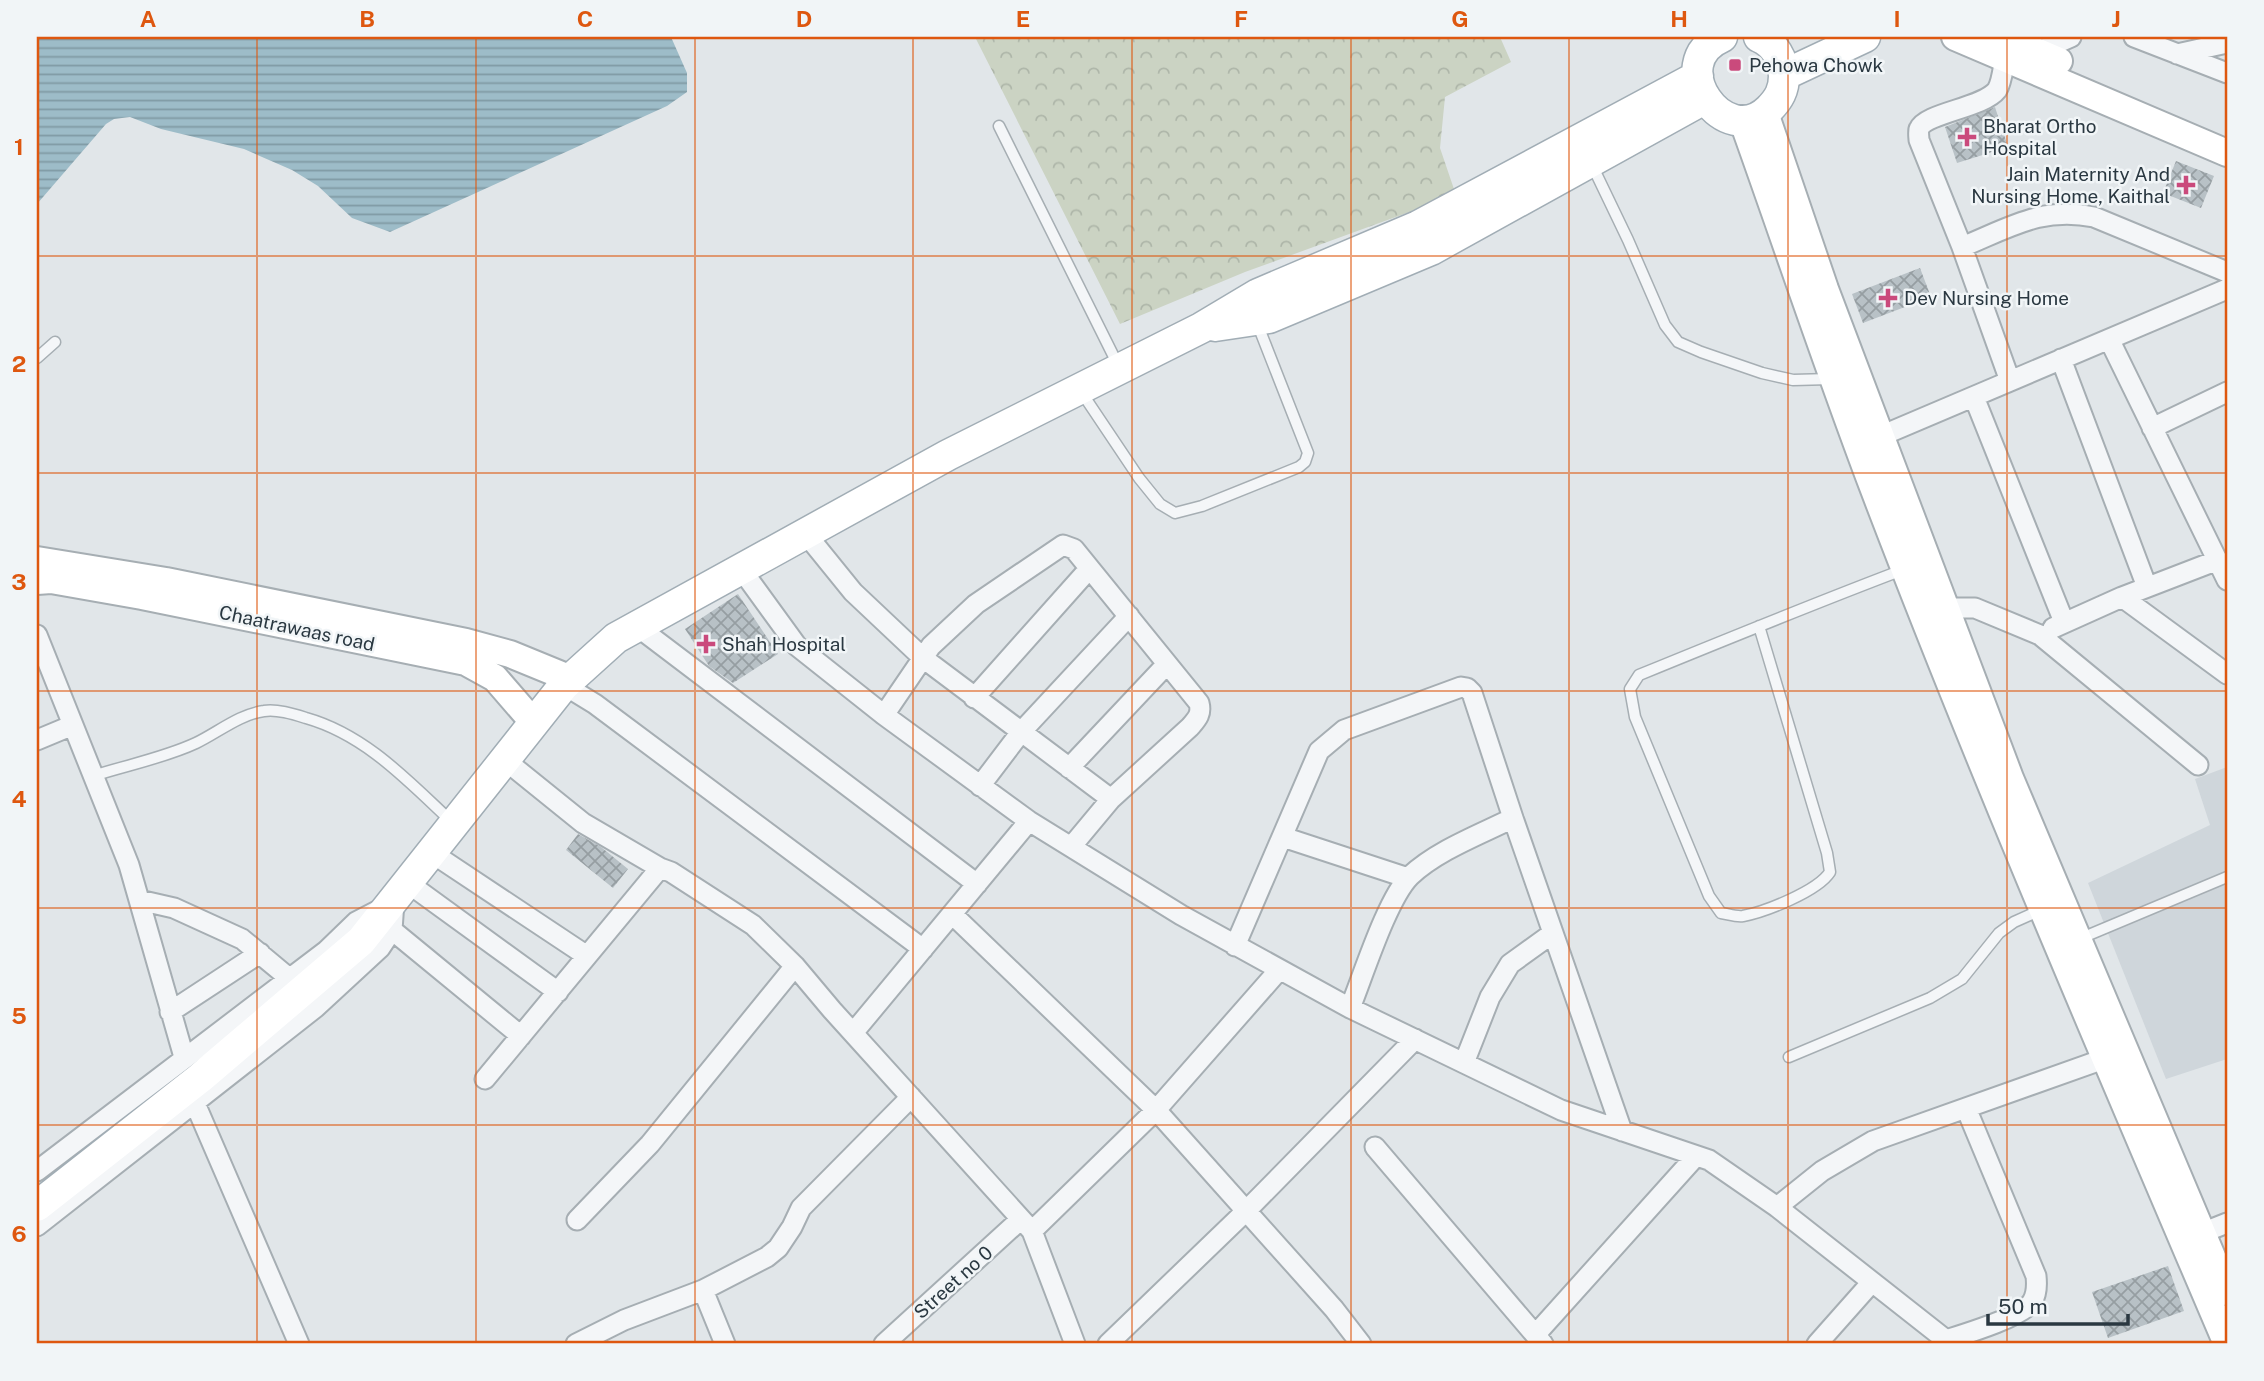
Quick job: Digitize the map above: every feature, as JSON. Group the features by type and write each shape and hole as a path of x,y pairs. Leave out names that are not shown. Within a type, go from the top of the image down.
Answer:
{"main road":[{"path":"1784,75 1865,37"},
{"path":"1955,37 2037,52 2227,135"},
{"path":"1713,40 1704,51 1698,66 1701,88 1715,111 1731,119 1754,116 1777,100 1784,85 1784,75 1774,40"},
{"path":"2004,47 2227,153"},
{"path":"1202,328 1269,318 1431,250 1475,211 1701,88"},
{"path":"1754,116 1835,379 1870,441"},
{"path":"1754,116 1825,289 1870,441 1917,566 1988,778 2043,909 2202,1233 2227,1292"},
{"path":"37,1206 200,1078 361,941 398,905 432,853 567,682 616,638 948,455 1202,328 1258,294 1418,226 1475,211"},
{"path":"37,560 166,581 466,642 510,654 567,682"},
{"path":"1917,566 1946,608 2010,778 2078,940 2116,1055 2227,1344"},
{"name":"Chaatrawaas road","path":"37,581 51,580 142,596 466,662 495,678 534,723"}],"street":[{"path":"2037,52 2071,37"},
{"path":"2134,37 2227,73"},
{"path":"2177,54 2227,43"},
{"path":"2004,47 1999,87 1994,93 1971,105 1930,120 1918,130 1919,140 1962,247 2010,381"},
{"path":"1962,247 2043,215 2071,212 2094,217 2227,272"},
{"path":"1870,441 2227,289"},
{"path":"2109,339 2152,428 2220,554 2227,580"},
{"path":"2061,359 2147,587"},
{"path":"2152,428 2227,392"},
{"path":"1974,397 2064,622"},
{"path":"806,534 853,592 923,658 1111,799"},
{"path":"884,715 931,646 976,604 1063,545 1074,549 1199,703 1201,709 1198,717 1111,799 1071,847"},
{"path":"2040,635 2220,554"},
{"path":"741,569 797,646 884,715 1029,821 1181,915 1350,1008 1561,1110 1709,1160 1777,1206 1947,1342 2021,1312 2031,1303 2037,1289 2036,1276 1966,1108"},
{"path":"974,698 1089,569"},
{"path":"2122,597 2227,674"},
{"path":"1946,608 1975,608 2040,635 2198,765"},
{"path":"980,786 1021,732 1129,616"},
{"path":"638,626 977,884"},
{"path":"37,635 129,865 184,1057"},
{"path":"1069,768 1167,664"},
{"path":"567,682 922,949"},
{"path":"1236,946 1320,751 1344,730 1464,687 1472,693 1622,1131"},
{"path":"37,740 73,725"},
{"path":"505,760 583,823 671,872 753,925 795,966 1026,1225 1075,1344"},
{"path":"1350,1008 1388,913 1408,878 1434,858 1513,818"},
{"path":"853,1033 1029,821"},
{"path":"1283,837 1408,878"},
{"path":"432,853 587,956"},
{"path":"485,1079 660,868"},
{"path":"139,900 174,908 242,939 289,978"},
{"path":"37,1171 326,951 356,922 398,905"},
{"path":"398,905 558,992"},
{"path":"398,905 522,1036"},
{"path":"37,1226 315,1008 380,948 398,905"},
{"path":"952,914 1156,1110 1334,1309 1361,1344"},
{"path":"1464,1063 1490,997 1510,964 1553,933"},
{"path":"170,1012 260,953"},
{"path":"577,1220 650,1144 795,966"},
{"name":"Street no 0","path":"884,1344 1026,1225 1156,1110 1279,970"},
{"path":"1108,1344 1246,1211 1415,1040"},
{"path":"1777,1206 1822,1171 1873,1141 2116,1055"},
{"path":"576,1344 624,1320 703,1290 767,1257 778,1248 801,1208 911,1097"},
{"path":"194,1101 299,1344"},
{"path":"1375,1147 1539,1339 1696,1156"},
{"path":"2202,1233 2227,1223"},
{"path":"1817,1344 1872,1282"},
{"path":"703,1290 725,1344"}],"lane":[{"path":"999,126 1120,369"},
{"path":"1586,151 1665,325 1678,342 1762,373 1793,380 1835,379"},
{"path":"1080,389 1139,478 1160,504 1175,513 1214,501 1300,467 1308,453 1255,320"},
{"path":"37,358 55,342"},
{"path":"1759,626 1827,853 1830,872 1824,881 1804,894 1741,917 1721,913 1709,896 1635,717 1630,689 1639,675 1759,626 1917,566"},
{"path":"93,776 193,744 249,715 264,711 290,713 337,728 359,741 388,763 454,824"},
{"path":"2078,940 2227,877"},
{"path":"1789,1057 1930,998 1962,979 1999,933 2014,922 2043,909"}],"shaded area":[{"path":"2227,767 2227,1059 2166,1079 2088,883 2210,825 2195,779"}],"green space":[{"path":"975,37 1500,37 1511,62 1445,97 1440,148 1456,195 1245,272 1120,324"}],"water":[{"path":"37,37 671,37 687,73 687,92 667,106 390,232 352,218 318,186 292,170 244,149 161,129 130,117 114,119 106,124 37,204"}],"building":[{"path":"1995,107 2008,147 1957,163 1945,127"},
{"path":"2176,161 2214,176 2201,208 2163,193"},
{"path":"1920,268 1931,297 1863,323 1852,294"},
{"path":"738,594 778,654 733,683 709,666 685,629"},
{"path":"578,834 601,847 628,869 613,888 566,850"},
{"path":"2168,1266 2184,1311 2108,1338 2092,1292"}],"place":[{"name":"Pehowa Chowk","path":"1735,65"},
{"name":"Bharat Ortho Hospital","path":"1967,137"},
{"name":"Jain Maternity And Nursing Home, Kaithal","path":"2186,185"},
{"name":"Dev Nursing Home","path":"1888,298"},
{"name":"Shah Hospital","path":"706,644"}]}
